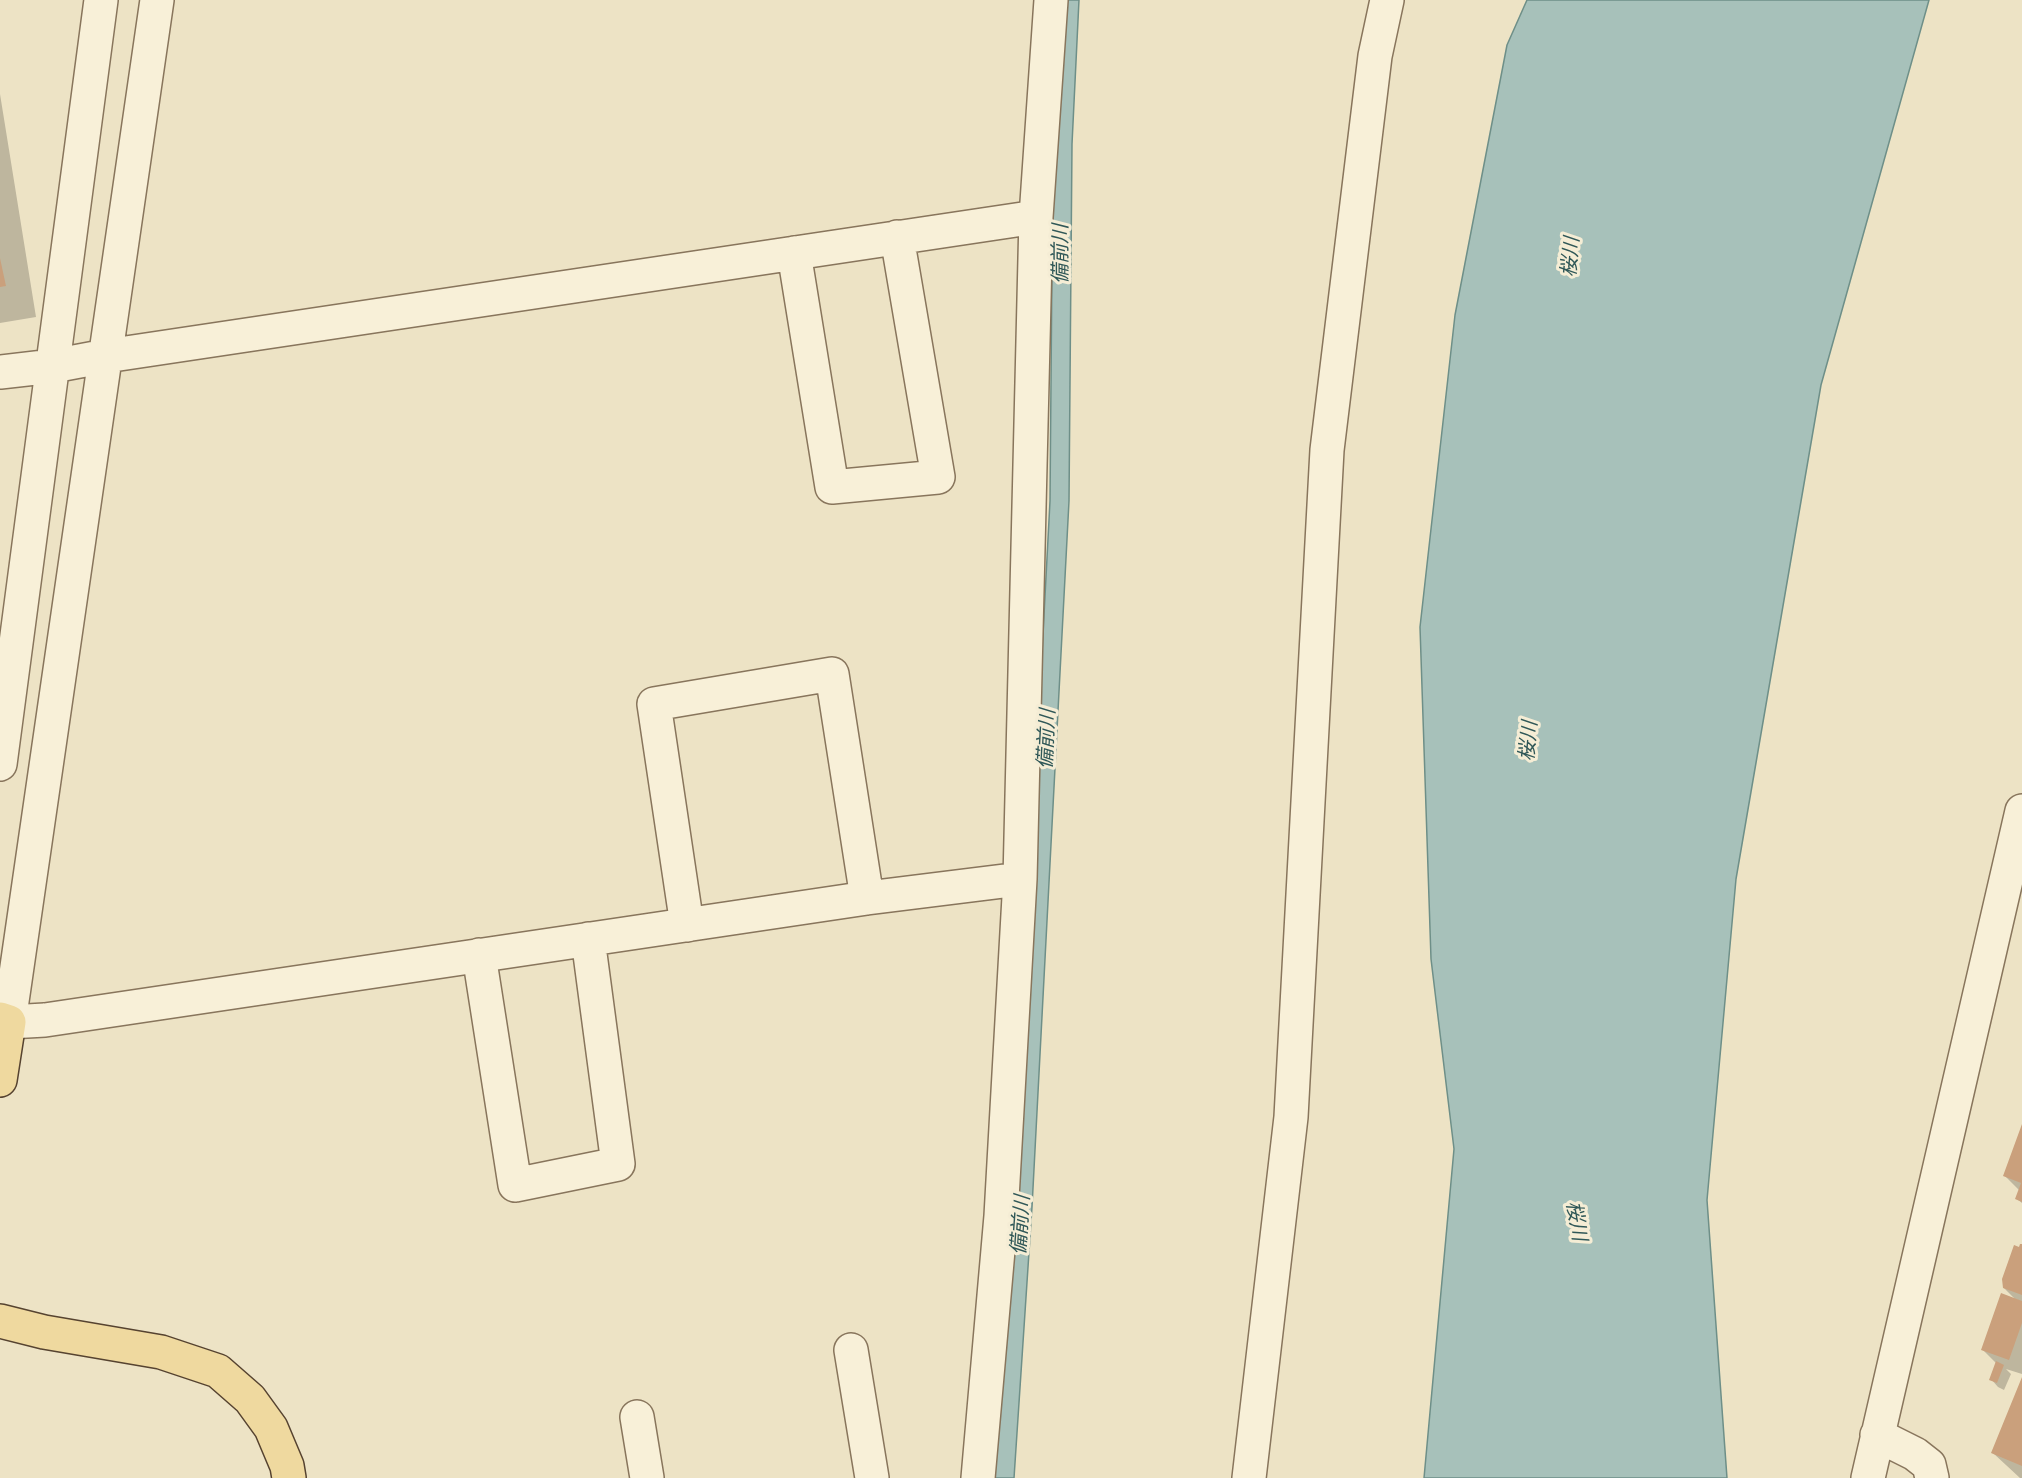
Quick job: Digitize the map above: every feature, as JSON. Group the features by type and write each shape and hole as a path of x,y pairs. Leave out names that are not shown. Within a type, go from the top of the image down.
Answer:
{"main road":[{"path":"0,1080 4,1021"},
{"path":"0,1322 161,1352 218,1371 250,1399 271,1428 287,1466 289,1478"}],"street":[{"path":"0,764 101,0"},
{"path":"157,0 106,356 4,1021 57,1018 867,898 1020,879"},
{"path":"978,1478 1001,1215 1020,879 1036,217 1051,0"},
{"path":"1249,1478 1291,1117 1327,450 1374,56 1387,0"},
{"path":"0,372 53,366 106,356 1036,217"},
{"path":"794,253 832,487 938,477 897,237"},
{"path":"687,925 654,704 832,674 867,898"},
{"path":"1868,1478 2022,811"},
{"path":"479,955 515,1185 618,1164 588,939"},
{"path":"851,1350 872,1478"},
{"path":"637,1417 647,1478"},
{"path":"1877,1436 1915,1454 1929,1465 1932,1478"}],"water":[{"name":"備前川","path":"1059,0 1079,0 1072,144 1069,501 1032,1207 1014,1478 994,1478 1013,1204 1050,501 1053,142"},
{"name":"桜川","path":"1527,0 1929,0 1821,385 1736,879 1707,1200 1727,1478 1424,1478 1454,1149 1431,959 1420,627 1455,315 1507,45"}],"building":[{"path":"0,258 6,286 0,287"},
{"path":"2022,1124 2022,1202 2015,1199 2021,1183 2003,1176"},
{"path":"2022,1244 2022,1295 2003,1288 2002,1279 2014,1245 2019,1247"},
{"path":"2001,1293 2022,1301 2022,1323 2009,1360 1981,1350"},
{"path":"1996,1361 2004,1365 1997,1383 1989,1380"},
{"path":"2022,1377 2022,1466 1991,1453"}]}
